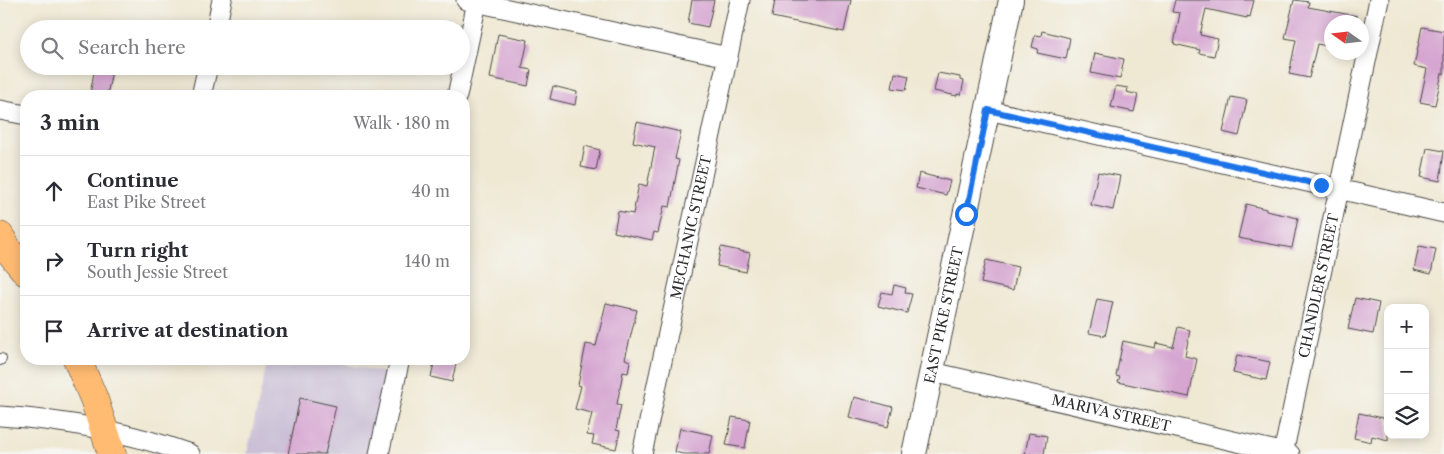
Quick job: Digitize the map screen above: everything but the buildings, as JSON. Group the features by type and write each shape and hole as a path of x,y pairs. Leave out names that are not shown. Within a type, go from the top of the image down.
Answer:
{"highway":[{"path":"2,240 20,264"},
{"path":"79,365 109,441"}],"street":[{"path":"218,20 222,0"},
{"name":"MECHANIC STREET","path":"642,454 740,0"},
{"name":"EAST PIKE STREET","path":"914,454 1011,0"},
{"name":"CHANDLER STREET","path":"1285,454 1338,189 1379,0"},
{"path":"468,20 471,1 728,57"},
{"path":"202,90 206,75"},
{"path":"458,90 460,75"},
{"path":"0,110 20,114"},
{"path":"988,110 1444,213"},
{"path":"379,454 399,365"},
{"name":"MARIVA STREET","path":"932,372 1285,454"},
{"path":"0,416 39,419 109,441 151,441 190,454"}],"shaded area":[{"path":"267,365 348,365 386,373 367,454 247,454"}],"route":[{"path":"966,214 988,110 1321,185"}]}
